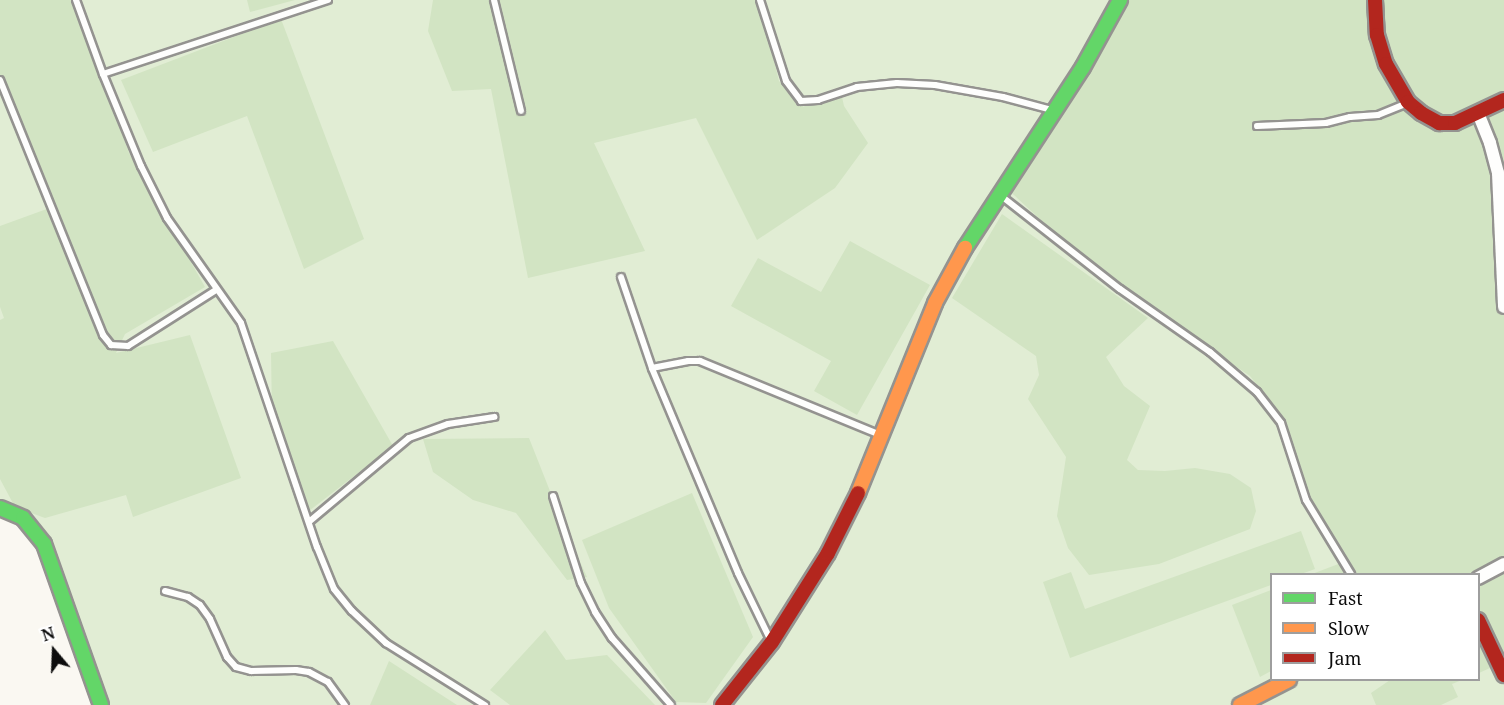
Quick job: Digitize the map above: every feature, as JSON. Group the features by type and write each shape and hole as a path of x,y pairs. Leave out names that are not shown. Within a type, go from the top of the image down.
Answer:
{"street":[{"path":"722,705 772,642 828,553 857,495 935,303 974,232 1055,111 1120,0"},
{"path":"1375,0 1375,20 1381,51 1408,102 1427,116 1444,124 1461,122 1504,100"},
{"path":"1478,113 1498,173 1498,233 1504,307"},
{"path":"0,508 23,518 44,544 101,705"},
{"path":"1480,577 1504,564"},
{"path":"1480,622 1504,675"},
{"path":"1240,705 1287,681"}],"lane":[{"path":"76,0 103,74 141,166 166,218 241,323 327,576 352,611 386,644 485,705"},
{"path":"103,74 328,0"},
{"path":"494,0 521,111"},
{"path":"760,0 786,81 801,101 818,100 857,87 897,83 958,89 1055,111"},
{"path":"0,80 107,341 117,347 128,346 216,290"},
{"path":"1257,126 1326,123 1350,117 1378,115 1408,102"},
{"path":"1000,194 1120,290 1210,352 1257,392 1281,423 1305,500 1350,573"},
{"path":"621,277 652,368 738,573 772,642"},
{"path":"652,368 688,361 700,362 880,435"},
{"path":"310,521 392,450 418,433 448,424 494,417"},
{"path":"554,496 581,583 595,612 612,638 671,705"},
{"path":"165,591 188,597 200,605 210,619 222,648 236,667 252,671 309,672 328,682 345,705"}],"green space":[{"path":"0,0 1504,0 1504,705 96,705 45,543 0,505"},
{"path":"0,0 74,0 129,153 205,287 125,334 116,353 190,335 241,478 133,517 126,495 45,518 15,507 0,479 0,320 4,318 0,307 0,226 55,206 0,76"},
{"path":"247,0 295,0 250,12"},
{"path":"433,0 759,0 779,81 803,107 840,88 844,106 868,143 835,188 757,240 696,118 594,143 645,251 528,278 491,89 452,91 428,31"},
{"path":"1122,0 1504,0 1504,670 1480,615 1480,573 1315,573 1341,563 1331,550 1296,474 1274,407 1250,376 1135,298 1068,245 1002,184"},
{"path":"281,19 364,239 304,269 247,116 153,152 121,80"},
{"path":"1002,214 1148,318 1106,357 1124,386 1150,406 1127,460 1138,470 1165,471 1195,468 1230,474 1251,488 1256,511 1250,529 1159,564 1089,575 1068,548 1057,516 1066,457 1028,399 1039,375 1036,356 952,298"},
{"path":"850,241 930,285 857,415 814,391 831,361 731,306 758,258 821,292"},
{"path":"333,341 393,446 305,514 272,415 271,353"},
{"path":"529,438 565,529 587,577 567,580 516,513 473,500 433,472 423,439"},
{"path":"692,493 753,637 706,703 676,702 609,608 582,540"},
{"path":"1301,531 1315,569 1304,573 1270,573 1270,585 1070,658 1043,582 1071,572 1085,609"},
{"path":"1270,590 1270,672 1260,677 1232,605"},
{"path":"545,630 566,660 607,655 655,705 510,705 490,690"},
{"path":"1480,646 1490,668 1480,673"},
{"path":"389,661 457,705 370,705"},
{"path":"1389,681 1460,681 1452,684 1458,697 1441,705 1376,705 1371,693"}],"traffic: fast":[{"path":"965,248 1083,67 1120,0"},
{"path":"0,508 23,518 44,544 101,705"}],"traffic: slow":[{"path":"858,493 935,303 965,248"},
{"path":"1240,705 1287,681"}],"traffic: jam":[{"path":"1375,0 1377,35 1386,64 1408,102 1421,113 1439,123 1455,123 1504,100"},
{"path":"722,705 772,642 828,553 858,493"},
{"path":"1480,624 1504,675"}]}
